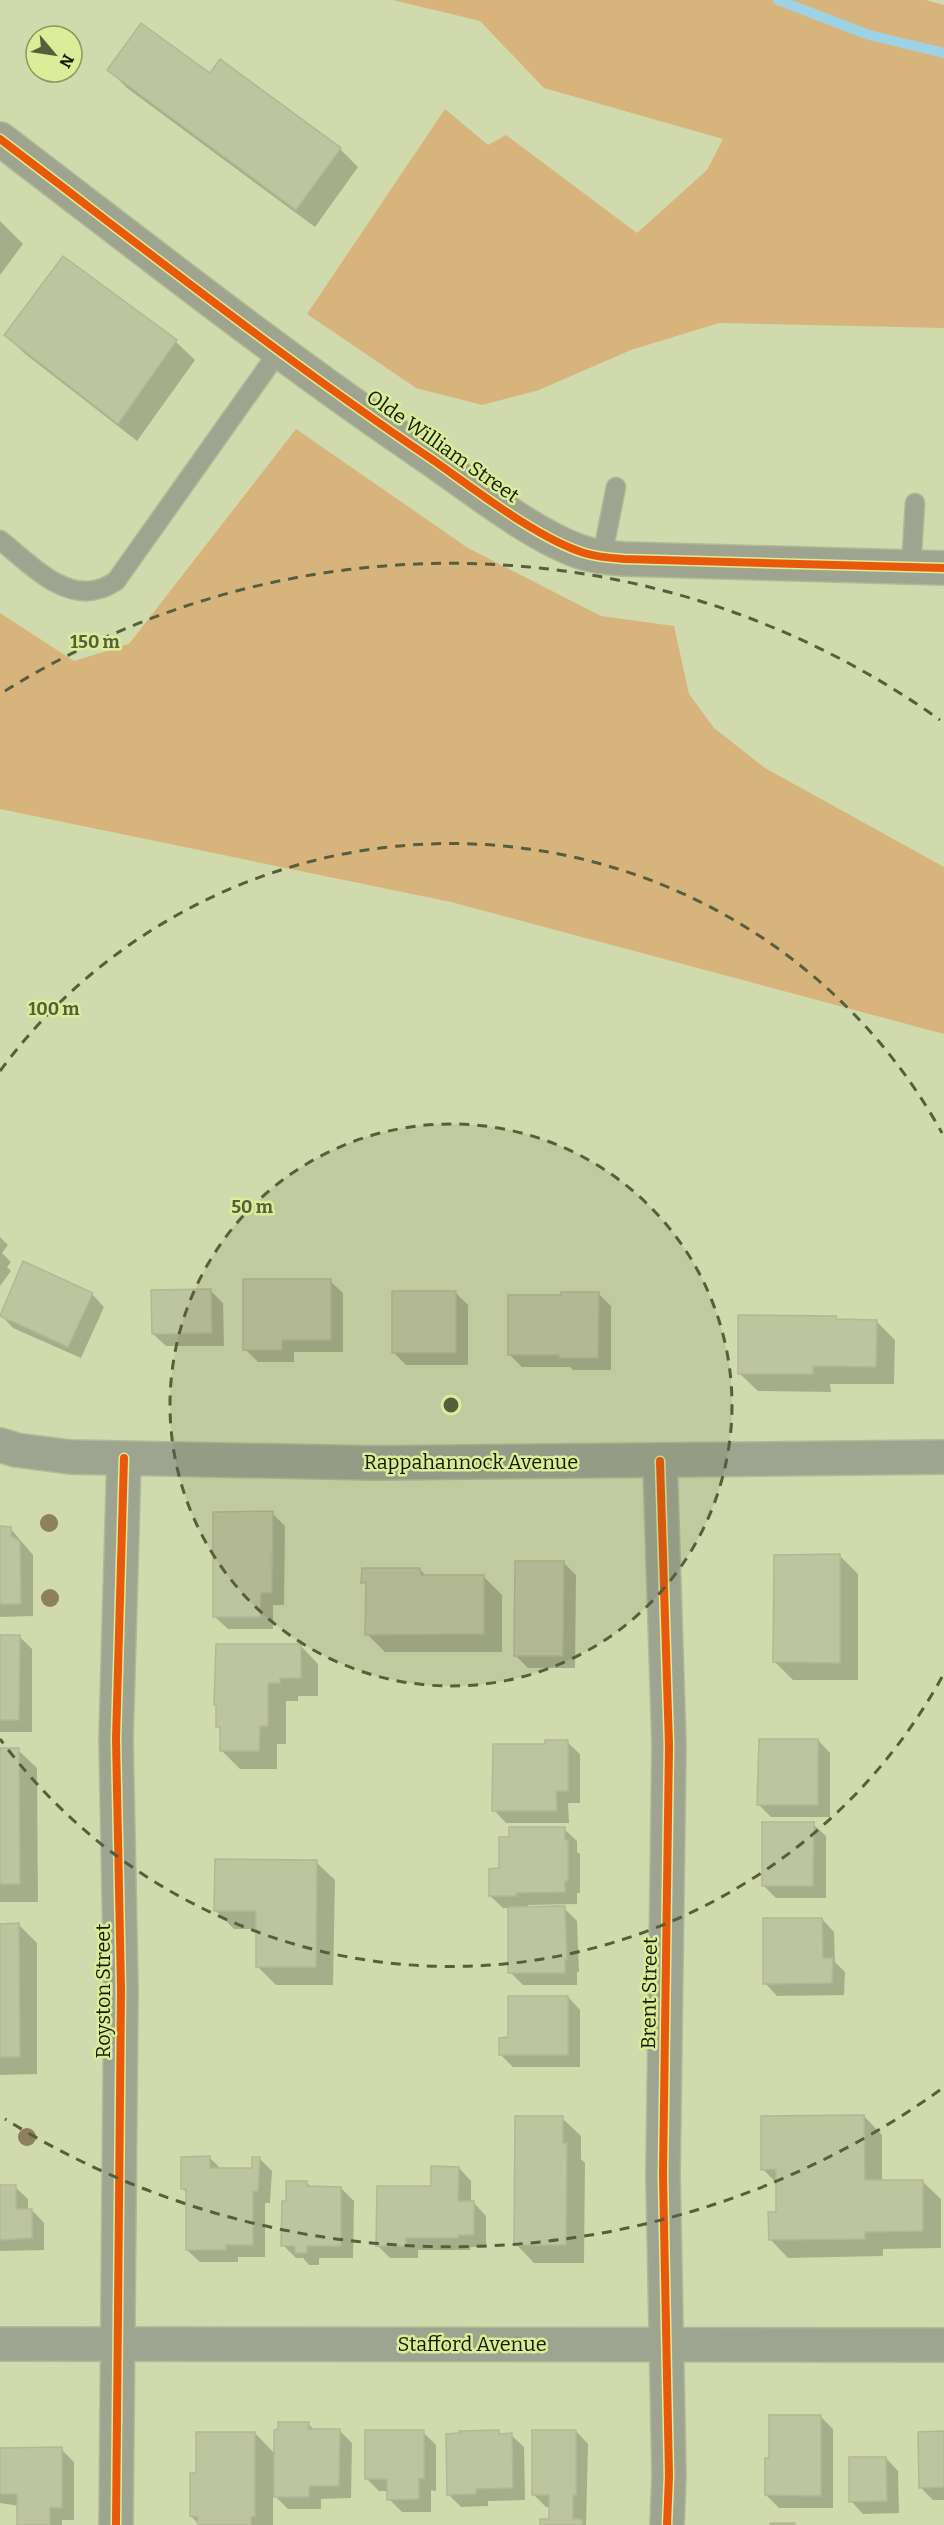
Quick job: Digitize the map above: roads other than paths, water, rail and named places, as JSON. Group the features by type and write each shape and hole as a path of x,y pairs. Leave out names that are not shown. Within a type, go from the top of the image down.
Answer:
{"street":[{"name":"Olde William Street","path":"0,139 279,351 390,430 542,533 583,553 602,557 668,562 944,568"},
{"name":"Rappahannock Avenue","path":"0,1445 16,1450 70,1457 376,1463 944,1457"},
{"name":"Royston Street","path":"116,2525 121,1989 116,1739 124,1458"},
{"name":"Brent Street","path":"660,1461 669,1745 663,2175 668,2525"},
{"name":"Stafford Avenue","path":"0,2344 944,2345"}],"lane":[{"path":"0,540 53,581 72,590 97,590 116,581 279,351"},
{"path":"602,557 616,487"},
{"path":"911,568 915,503"}],"waterway":[{"path":"778,0 869,35 944,53"}]}
